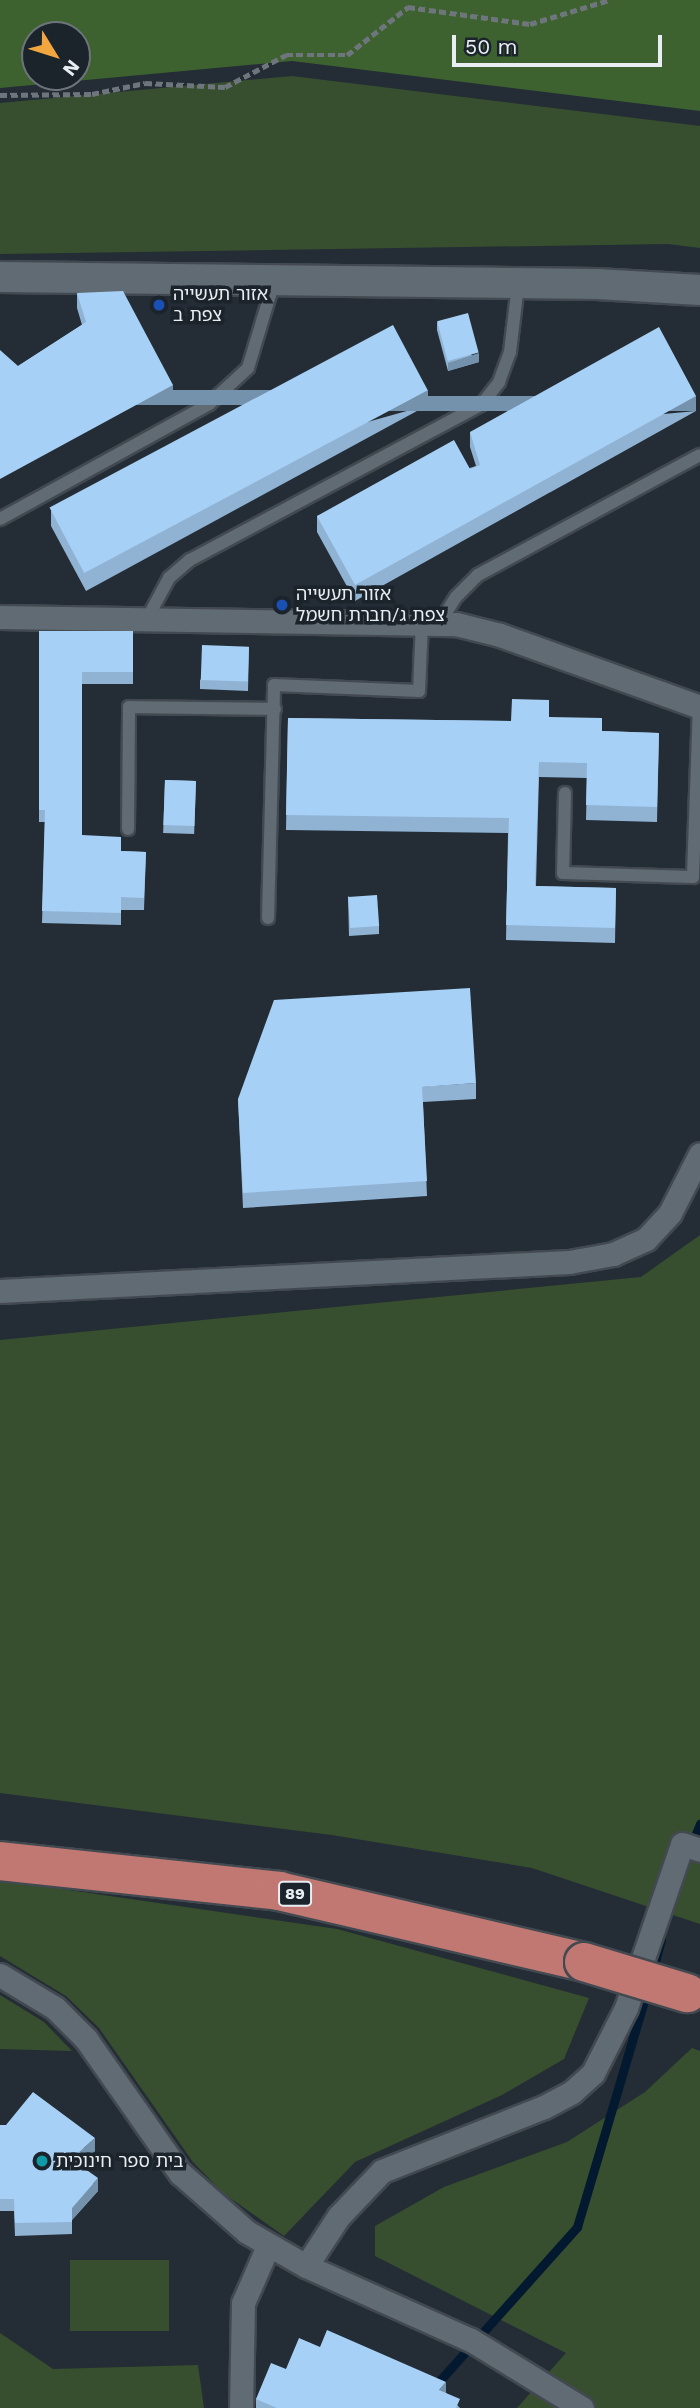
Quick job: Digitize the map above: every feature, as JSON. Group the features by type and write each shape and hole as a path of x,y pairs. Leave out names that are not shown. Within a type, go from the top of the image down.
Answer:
{"highway":[{"name":"89","path":"0,1861 279,1891 584,1962 693,1995"}],"street":[{"path":"0,277 700,290"},
{"path":"0,617 431,623 500,635 699,707"},
{"path":"0,1291 555,1263 613,1254 646,1239 670,1213 700,1154"},
{"path":"306,2266 339,2216 382,2171 544,2107 572,2092 593,2073 626,2008 682,1844 700,1850"},
{"path":"0,1975 55,2008 78,2032 180,2173 212,2205 268,2246 306,2266 471,2340 582,2408"},
{"path":"241,2408 243,2303 268,2246"}],"lane":[{"path":"0,519 209,404 248,368 275,282"},
{"path":"146,619 169,578 190,560 482,404 499,383 510,352 518,285"},
{"path":"268,918 274,685 419,691 431,623 478,575 700,455"},
{"path":"128,829 129,707 275,709"},
{"path":"565,793 563,873 693,877 699,707"}],"path":[{"path":"0,95 92,94 145,83 225,87 286,55 347,55 408,6 530,24 609,0"}],"green space":[{"path":"0,0 700,0 700,111 292,61 91,80 91,21 21,21 21,86 0,88"},
{"path":"292,76 700,126 700,248 668,244 0,254 0,103"},
{"path":"700,1235 700,1924 532,1868 332,1835 0,1793 0,1340 641,1277"},
{"path":"0,1880 337,1929 589,1998 564,2059 502,2095 355,2162 284,2236 223,2193 193,2162 99,2028 66,1996 0,1956"},
{"path":"0,1995 44,2022 72,2051 0,2049"},
{"path":"692,2048 700,2051 700,2408 517,2408 566,2353 375,2256 375,2226 444,2187 567,2142 645,2092"},
{"path":"70,2260 169,2260 169,2331 70,2331"},
{"path":"0,2333 53,2369 198,2365 204,2408 0,2408"}],"building":[{"path":"123,291 173,385 0,479 0,350 18,366 86,322 77,293"},
{"path":"468,313 479,353 448,361 437,321"},
{"path":"393,325 428,390 84,573 50,508"},
{"path":"659,327 696,396 355,585 317,516 454,440 470,469 480,465 470,432"},
{"path":"39,631 133,631 133,672 82,672 82,835 121,837 121,851 146,852 144,898 121,897 121,913 42,911 45,810 39,810"},
{"path":"202,645 249,647 248,682 201,680"},
{"path":"512,699 549,700 549,717 602,718 602,731 659,733 657,807 586,805 587,763 539,762 535,886 616,888 615,928 506,925 509,818 286,815 288,718 511,721"},
{"path":"165,780 196,781 194,826 163,825"},
{"path":"377,895 379,926 350,928 348,897"},
{"path":"470,988 476,1083 422,1087 427,1181 243,1193 238,1099 274,1000"},
{"name":"בית ספר חינוכית","path":"33,2092 95,2138 71,2159 98,2178 72,2208 72,2222 15,2223 14,2199 0,2199 0,2125 6,2125"},
{"path":"327,2330 446,2382 439,2390 460,2399 456,2408 277,2408 256,2399 271,2363 286,2369 299,2338 320,2347"}],"waterway":[{"path":"691,1846 700,1824"},
{"path":"652,1973 661,1939"},
{"path":"434,2387 577,2227 647,1990"}],"place":[{"name":"אזור תעשייה צפת ב","path":"159,305"},
{"name":"אזור תעשייה צפת ג/חברת חשמל","path":"282,605"},
{"name":"בית ספר חינוכית","path":"42,2161"}]}
